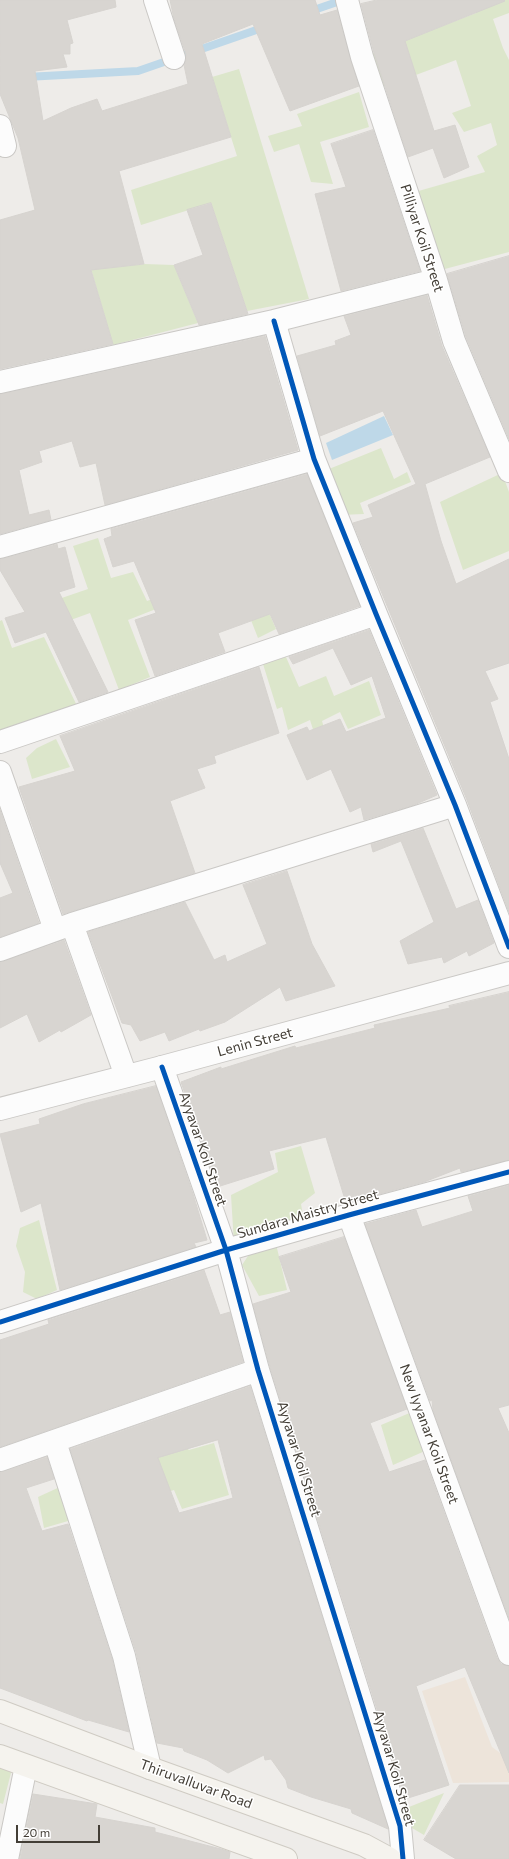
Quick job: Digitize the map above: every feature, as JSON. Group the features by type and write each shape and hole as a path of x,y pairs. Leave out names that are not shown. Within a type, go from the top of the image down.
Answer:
{"main road":[{"name":"Thiruvalluvar Road","path":"0,1711 150,1768 364,1845 390,1859"},
{"path":"0,1756 286,1859"}],"street":[{"path":"155,0 174,58"},
{"name":"Pilliyar Koil Street","path":"349,7 362,57 436,280 454,341 509,471"},
{"path":"0,382 274,321 436,280"},
{"path":"274,321 314,459 455,806 509,947"},
{"path":"0,547 314,459"},
{"path":"0,742 376,614"},
{"path":"0,772 126,1076"},
{"path":"0,950 63,927 455,806"},
{"name":"Lenin Street","path":"0,1109 162,1067 509,973"},
{"name":"Ayyavar Koil Street","path":"162,1067 226,1250 258,1370 400,1826 403,1859"},
{"name":"Sundara Maistry Street","path":"0,1322 226,1250 509,1172"},
{"name":"New Iyyanar Koil Street","path":"349,1215 509,1654"},
{"path":"0,1460 258,1370"},
{"path":"55,1442 124,1656 150,1768"},
{"path":"7,1859 26,1766"}],"shaded area":[{"path":"465,1677 492,1747 503,1755 509,1763 509,1782 453,1783 422,1691"}],"green space":[{"path":"472,0 509,0 509,13 493,19 503,48 509,60 509,252 441,270 415,192 485,172 477,156 497,145 491,123 464,132 452,113 471,106 456,60 381,88 370,54 476,13"},
{"path":"239,69 309,299 247,311 211,203 141,225 131,190 237,156 212,77"},
{"path":"359,92 369,127 320,142 333,184 311,182 299,144 274,152 268,136 302,126 297,114"},
{"path":"144,264 174,265 198,323 113,345 91,269"},
{"path":"381,448 394,479 407,472 411,482 360,503 364,514 340,515 324,471"},
{"path":"502,473 509,492 509,551 463,570 440,502"},
{"path":"98,538 111,578 133,572 147,601 158,597 161,607 128,620 150,677 119,690 90,613 46,629 50,602 88,589 73,546"},
{"path":"253,575 276,629 258,638 245,605"},
{"path":"2,620 12,648 44,637 79,710 0,736 0,621"},
{"path":"286,657 299,687 326,676 334,696 369,681 381,715 348,729 340,712 322,721 328,741 318,745 310,720 288,730 282,707 277,709 263,664"},
{"path":"56,739 70,767 32,779 26,758 37,748"},
{"path":"301,1146 315,1193 301,1204 304,1222 234,1244 231,1195 278,1172 275,1153"},
{"path":"39,1220 57,1290 37,1299 23,1292 25,1272 16,1246 20,1228"},
{"path":"276,1244 287,1290 259,1296 242,1265 254,1247"},
{"path":"412,1412 425,1451 393,1465 381,1425"},
{"path":"214,1443 229,1495 182,1509 174,1490 147,1498 115,1479 164,1455 187,1448 189,1450"},
{"path":"62,1486 75,1519 44,1528 38,1497"},
{"path":"0,1764 12,1769 3,1804 0,1803"},
{"path":"444,1793 424,1835 412,1828 409,1807"}],"water":[{"path":"384,416 393,435 332,460 326,443"}],"building":[{"path":"0,0 115,0 116,7 67,20 73,43 70,44 70,54 63,54 67,67 35,71 43,121 71,108 97,99 102,111 188,84 184,65 186,54 174,19 170,0 315,0 320,15 337,10 359,86 290,111 253,24 202,44 231,137 119,171 144,264 91,270 113,344 0,369 0,220 35,210 18,138 0,94"},
{"path":"377,0 505,1 405,41 434,131 455,125 469,167 444,178 433,148 408,157 374,53 361,4"},
{"path":"373,130 420,271 341,291 315,194 346,187 331,144"},
{"path":"211,203 248,314 199,325 174,265 203,255 187,210"},
{"path":"509,256 509,439 466,337 447,274"},
{"path":"427,295 442,346 490,457 425,484 441,541 456,584 509,559 509,663 485,671 498,699 490,702 509,759 509,912 467,800 353,523 373,517 368,505 416,484 383,411 320,436 297,356 336,345 335,341 351,335 344,316"},
{"path":"265,336 298,450 105,505 96,463 80,467 72,441 39,451 42,462 19,470 29,515 49,510 51,520 0,534 0,394"},
{"path":"307,474 360,606 279,634 270,614 218,633 225,652 155,676 135,620 156,613 134,561 113,567 104,539 112,536 111,529"},
{"path":"57,544 58,549 65,547 75,587 59,592 108,692 79,702 46,632 15,643 5,618 25,612 0,570 0,559"},
{"path":"369,630 437,795 414,805 364,820 361,807 350,812 331,769 307,780 287,735 307,727 309,731 340,719 346,732 386,718 372,676 351,685 333,648 293,664 289,657"},
{"path":"259,667 279,733 214,756 216,763 197,769 205,788 170,801 195,873 63,914 19,787 75,771 60,736"},
{"path":"0,810 39,923 0,937 0,898 13,893 0,863"},
{"path":"423,828 456,909 478,900 494,943 469,956 467,951 444,963 442,957 408,964 400,941 434,922 401,841 373,852 371,844"},
{"path":"287,871 312,944 335,986 286,1001 280,987 225,1022 200,1031 199,1029 169,1041 165,1032 140,1041 131,1025 122,1023 88,932 185,902 214,960 225,955 227,962 267,944 243,885"},
{"path":"64,940 91,1015 61,1032 60,1030 39,1042 27,1014 0,1028 0,962"},
{"path":"509,992 509,1160 461,1172 460,1168 424,1182 346,1203 326,1137 269,1151 274,1169 217,1187 181,1082 221,1067 221,1069 295,1046 296,1048 375,1028 374,1025 450,1008 449,1006"},
{"path":"156,1086 207,1240 194,1243 196,1247 60,1290 41,1203 21,1212 0,1134 40,1124 39,1119 83,1104"},
{"path":"509,1185 509,1405 498,1408 509,1433 509,1618 433,1410 432,1400 430,1401 365,1224 416,1210 422,1227 473,1211 468,1196"},
{"path":"344,1237 407,1409 370,1423 389,1472 425,1460 497,1658 501,1664 509,1666 509,1773 465,1667 416,1686 449,1785 405,1799 270,1367 253,1304 291,1292 279,1257"},
{"path":"204,1270 220,1315 230,1312 243,1362 0,1447 0,1340 49,1324 48,1320"},
{"path":"250,1386 388,1829 352,1813 351,1809 311,1797 288,1788 286,1780 271,1759 265,1760 264,1755 228,1773 207,1760 184,1751 183,1748 157,1743 136,1652 70,1449","holes":["218,1440 233,1498 179,1513 158,1458"]},
{"path":"47,1457 54,1479 26,1488 42,1531 68,1524 112,1659 129,1732 88,1720 87,1721 0,1688 0,1472"},
{"path":"460,1785 509,1785 509,1859 456,1859 424,1840"},
{"path":"33,1794 97,1804 95,1817 155,1828 155,1832 230,1852 229,1859 20,1859"}],"waterway":[{"path":"308,12 343,0"},
{"path":"26,77 138,71 265,27"}],"cycle path":[{"path":"274,321 314,459 455,805 509,947"},
{"path":"162,1067 226,1250 258,1370 400,1826 403,1859"},
{"path":"0,1322 226,1250 509,1172"}]}
